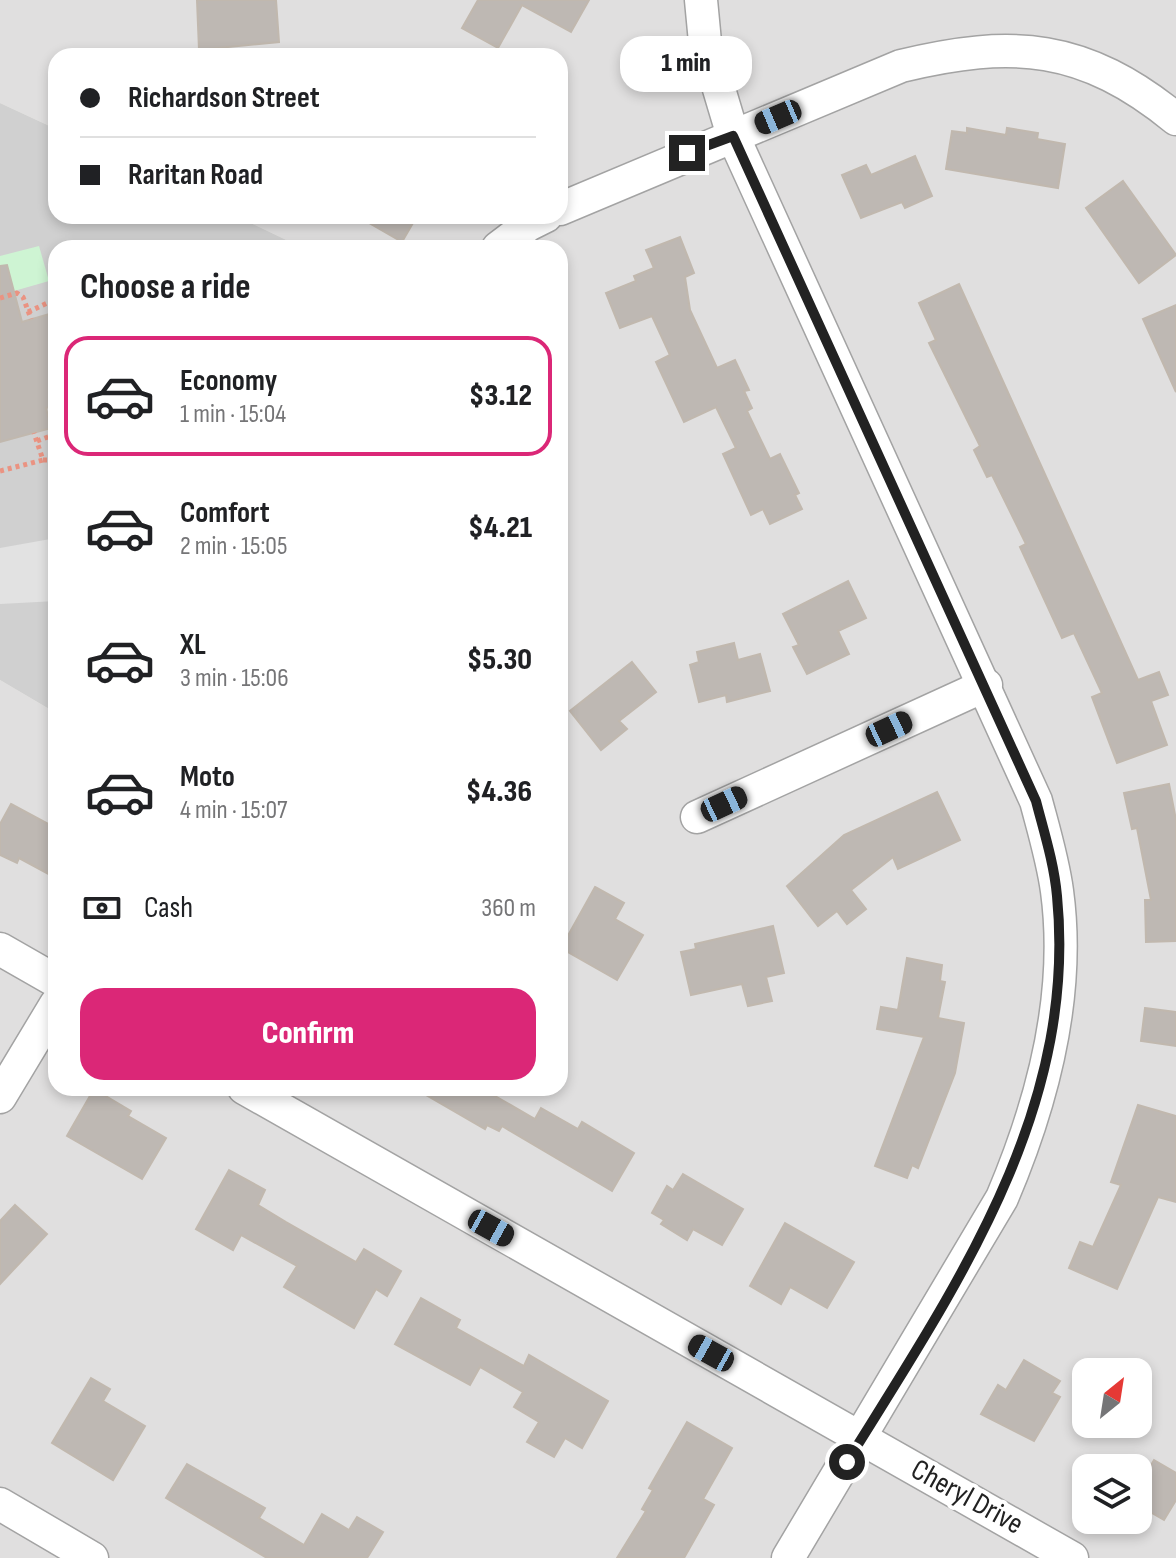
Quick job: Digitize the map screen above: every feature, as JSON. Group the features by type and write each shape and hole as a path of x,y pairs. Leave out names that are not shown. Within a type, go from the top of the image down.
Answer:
{"street":[{"path":"701,0 705,42 733,136 986,685 1036,801 1051,857 1060,944 1058,990 1043,1074 1019,1159 1002,1198 788,1558"},
{"path":"568,206 901,66 957,52 1008,48 1090,67 1144,93 1176,119"},
{"path":"510,240 534,224"},
{"path":"697,817 986,685"},
{"path":"0,949 48,976"},
{"path":"0,1097 48,1017"},
{"name":"Cheryl Drive","path":"258,1096 1072,1558"},
{"path":"0,1504 92,1558"}],"path":[{"path":"0,298 17,293 23,297 31,319"},
{"path":"28,312 48,303"},
{"path":"34,433 43,460"},
{"path":"37,441 48,437"},
{"path":"0,471 48,460"}],"shaded area":[{"path":"0,0 1176,0 1176,1558 0,1558 0,680 48,708 48,1096 568,1096 568,240 286,240 253,224 568,224 568,48 48,48 48,125 0,103"},
{"path":"0,103 48,125 48,224 253,224 286,240 48,240 48,708 0,680"},
{"path":"48,539 48,601 0,604 0,548"}],"green space":[{"path":"39,246 48,281 0,295 0,256"}],"building":[{"path":"197,0 276,0 279,42 199,48"},
{"path":"478,0 589,0 571,32 522,5 498,48 462,28"},
{"path":"967,128 1006,135 1007,128 1038,133 1037,139 1065,144 1058,188 946,169 952,131 967,133"},
{"path":"915,156 932,196 905,208 902,202 861,218 842,175 866,165 871,175"},
{"path":"1123,181 1176,255 1139,283 1086,208"},
{"path":"371,224 412,224 403,240"},
{"path":"680,237 694,273 685,277 690,310 717,368 735,360 749,390 744,391 752,408 747,411 770,459 780,454 799,493 795,495 802,509 770,524 763,509 751,515 723,454 736,448 716,407 684,422 656,362 670,355 652,316 620,328 606,293 636,281 634,276 654,268 646,250"},
{"path":"7,265 22,322 48,314 48,429 0,442 0,266"},
{"path":"959,284 1138,680 1159,672 1168,695 1151,701 1167,745 1117,763 1092,697 1102,693 1074,633 1062,638 1020,547 1026,544 992,475 987,477 974,450 980,446 929,343 936,340 919,303"},
{"path":"1176,305 1176,392 1143,319"},
{"path":"848,581 866,618 838,631 849,654 807,674 793,647 799,645 783,614"},
{"path":"734,643 738,660 760,654 770,691 727,702 726,695 699,702 690,665 699,662 697,652"},
{"path":"632,662 656,692 619,721 627,729 601,750 570,711"},
{"path":"1169,784 1176,820 1176,941 1146,942 1145,900 1151,900 1137,828 1132,829 1124,793"},
{"path":"937,792 960,840 898,869 893,857 851,890 866,909 847,924 837,911 818,926 787,886 844,835"},
{"path":"11,804 48,824 48,874 19,858 17,863 0,855 0,824"},
{"path":"595,887 624,903 615,919 643,935 617,980 568,952 568,935"},
{"path":"773,926 784,973 766,977 772,1001 748,1006 742,984 691,995 681,952 696,949 695,944"},
{"path":"907,958 942,965 940,981 945,982 938,1018 964,1023 955,1073 918,1168 912,1165 907,1178 875,1166 924,1037 877,1029 881,1007 898,1010"},
{"path":"1145,1008 1176,1012 1176,1046 1141,1041"},
{"path":"90,1096 106,1096 131,1111 128,1116 166,1138 142,1179 67,1136"},
{"path":"428,1096 495,1096 535,1119 541,1108 578,1129 582,1122 634,1153 612,1191 502,1126 499,1131 487,1125 485,1129"},
{"path":"1138,1105 1176,1116 1176,1202 1158,1197 1117,1289 1069,1268 1080,1242 1093,1247 1121,1185 1111,1182"},
{"path":"229,1170 265,1190 258,1205 286,1222 356,1262 364,1249 401,1271 387,1296 376,1289 354,1328 284,1287 297,1266 241,1235 233,1250 196,1229"},
{"path":"683,1174 743,1209 722,1245 693,1229 687,1240 661,1224 664,1220 652,1213 667,1186 673,1190"},
{"path":"15,1205 47,1234 0,1284 0,1221"},
{"path":"785,1223 854,1262 827,1308 790,1287 781,1304 750,1286"},
{"path":"421,1298 460,1320 456,1328 524,1366 529,1355 608,1401 582,1448 565,1438 554,1457 527,1442 539,1422 514,1407 523,1392 480,1367 470,1385 395,1344"},
{"path":"1024,1360 1060,1381 1052,1393 1060,1397 1034,1441 981,1414 998,1385 1006,1390"},
{"path":"91,1378 110,1389 103,1401 145,1426 113,1480 52,1443"},
{"path":"687,1422 732,1448 703,1499 714,1505 684,1558 617,1558 646,1511 642,1509 653,1490 649,1488"},
{"path":"1154,1460 1176,1473 1176,1500 1164,1520 1152,1513"},
{"path":"187,1464 265,1508 259,1518 304,1545 322,1514 349,1530 357,1517 383,1532 367,1558 267,1558 166,1498"}],"route":[{"path":"687,153 733,136 986,685 1036,801 1057,894 1060,944 1058,990 1043,1074 1019,1159 978,1242 847,1462"}]}
